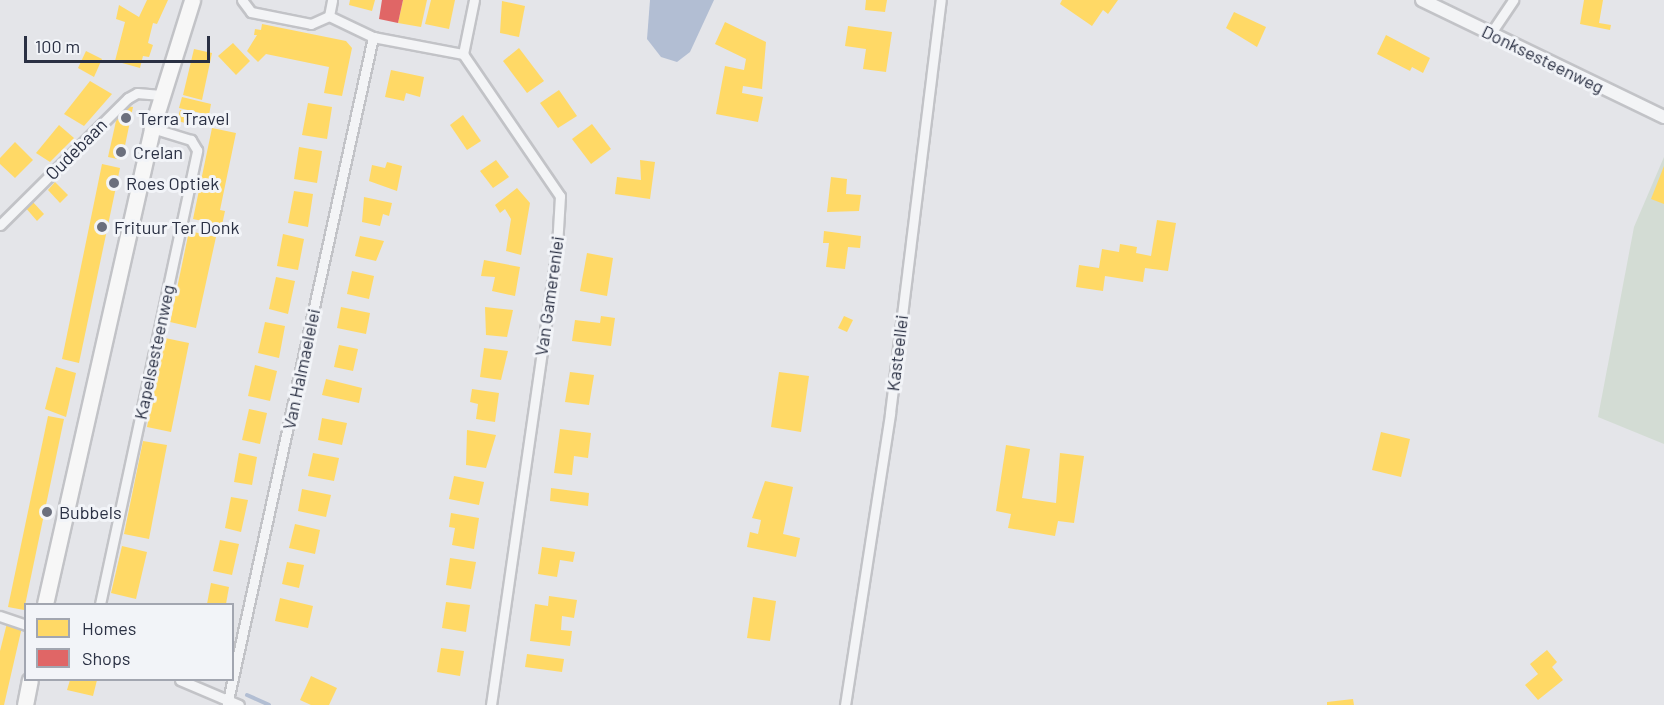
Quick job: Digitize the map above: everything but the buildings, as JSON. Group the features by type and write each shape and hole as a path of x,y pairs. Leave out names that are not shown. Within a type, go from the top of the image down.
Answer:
{"main road":[{"path":"45,603 152,128 192,0"},
{"path":"25,705 30,681"}],"street":[{"path":"242,0 251,12 311,24 328,16"},
{"path":"328,16 332,0"},
{"path":"328,16 373,37 463,54 474,0"},
{"name":"Kasteellei","path":"845,705 890,413 941,0"},
{"name":"Donksesteenweg","path":"1422,0 1664,117"},
{"path":"1491,33 1513,0"},
{"name":"Van Halmaelelei","path":"234,674 373,37"},
{"name":"Van Gamerenlei","path":"463,54 560,196 557,247 491,705"},
{"name":"Oudebaan","path":"0,225 128,98 137,93 161,95"},
{"name":"Kapelsesteenweg","path":"100,603 197,150 191,140 152,128"},
{"path":"0,616 24,624"},
{"path":"182,681 239,705"},
{"name":"Van Halmaelelei","path":"228,702 233,681"}],"shaded area":[{"path":"1664,157 1664,444 1598,417 1634,227"}],"water":[{"path":"650,0 714,0 690,52 677,62 661,57 647,39"}],"waterway":[{"path":"247,695 269,705"}],"place":[{"name":"Terra Travel","path":"126,118"},
{"name":"Crelan","path":"121,152"},
{"name":"Roes Optiek","path":"114,183"},
{"name":"Frituur Ter Donk","path":"102,227"},
{"name":"Bubbels","path":"47,512"}]}
